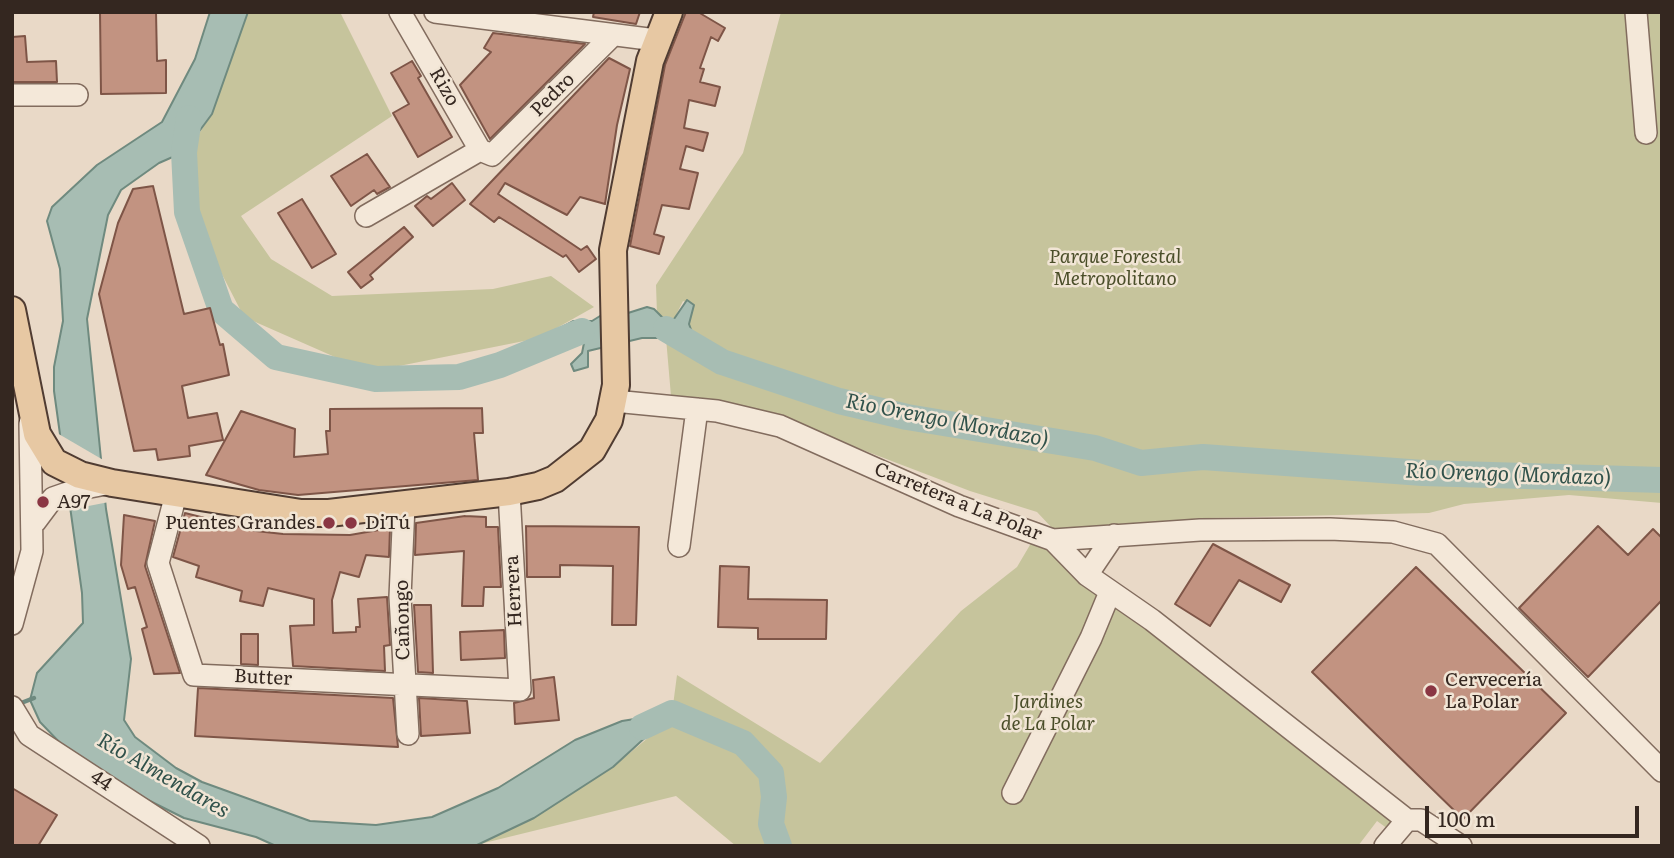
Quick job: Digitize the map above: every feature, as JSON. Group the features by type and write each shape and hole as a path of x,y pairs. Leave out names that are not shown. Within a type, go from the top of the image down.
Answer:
{"main road":[{"path":"13,314 37,434 50,470 176,494 301,513 404,505 538,486 582,461 601,437 615,393 613,278 618,223 664,21"}],"street":[{"name":"Rizo","path":"400,12 486,153"},
{"path":"435,12 613,35 664,21"},
{"path":"1636,12 1646,133"},
{"name":"Pedro","path":"366,216 486,153 613,35"},
{"path":"12,95 77,94"},
{"path":"15,613 50,470 28,393"},
{"name":"Carretera a La Polar","path":"615,393 780,426 959,506 1053,540 1114,535 1329,529 1393,533 1437,544 1662,771"},
{"path":"679,546 697,409"},
{"path":"34,528 53,498 79,489 112,483"},
{"name":"Herrera","path":"509,492 520,690"},
{"name":"Butter","path":"176,494 158,563 194,675 520,690"},
{"name":"Cañongo","path":"404,505 400,597 408,734"},
{"path":"1087,575 1114,535"},
{"path":"1053,540 1087,575 1152,620 1407,820 1421,820 1461,846"},
{"path":"1013,793 1091,638 1110,592"},
{"name":"44","path":"14,709 29,735 199,846"},
{"path":"1385,846 1407,820"}],"green space":[{"path":"248,12 340,12 392,116 241,216 271,259 332,296 493,289 551,276 594,307 539,338 369,372 244,317 195,222 193,143 212,114"},
{"name":"Parque Forestal Metropolitano","path":"781,12 1662,12 1662,503 1569,495 1464,504 1429,513 1208,518 1064,531 1053,529 1037,512 970,491 842,442 671,396 666,338 677,340 694,335 689,324 694,305 683,301 674,319 661,320 657,314 656,285 743,153"},
{"name":"Jardines de La Polar","path":"1037,533 1407,820 1395,834 1377,821 1358,846 736,846 676,796 480,844 534,818 613,767 655,732 672,713 677,675 820,763 961,611 1017,567"}],"water":[{"path":"210,12 248,12 212,114 184,152 159,163 121,190 108,215 87,319 106,509 131,659 124,720 135,737 176,768 202,782 310,821 376,825 432,817 498,788 575,740 622,721 672,713 613,767 534,818 475,846 276,846 256,837 184,818 144,798 63,746 40,722 30,700 37,673 83,623 82,593 54,391 54,367 63,321 60,269 47,221 52,207 97,165 162,122 195,59"},
{"path":"687,300 694,305 689,324 697,346 666,338 642,338 588,351 588,367 574,371 571,364 582,353 584,343 569,342 555,351 546,336 573,321 592,321 608,311 628,313 647,307 654,309 666,321 674,319"}],"pier":[{"path":"57,433 105,461 109,502 68,510"}],"building":[{"path":"100,12 156,12 157,61 166,60 166,93 101,94"},
{"path":"594,12 640,12 636,24 593,17"},
{"path":"686,12 698,12 725,28 718,41 711,37 700,68 704,69 700,82 720,87 715,106 689,100 684,128 708,133 703,151 686,146 680,169 698,173 689,209 662,205 654,234 664,237 659,254 630,246 665,65"},
{"path":"493,33 585,44 490,139 460,85 491,52 484,48"},
{"path":"25,36 27,62 56,61 57,82 12,82 12,37"},
{"path":"609,58 630,69 617,125 605,204 580,197 567,215 505,183 498,194 581,250 587,246 596,259 579,272 566,255 563,257 499,217 494,222 470,204"},
{"path":"412,61 421,76 418,78 452,137 418,157 393,113 409,104 391,73"},
{"path":"367,154 390,187 377,194 374,190 351,206 331,176"},
{"path":"452,183 465,200 433,226 415,206 427,196 431,199"},
{"path":"153,186 184,314 210,308 220,345 223,344 229,375 182,386 188,418 217,413 223,440 189,446 190,456 158,460 156,449 134,451 99,294 118,223 133,189"},
{"path":"302,199 336,254 312,268 278,213"},
{"path":"404,227 413,237 370,275 373,279 361,288 348,272"},
{"path":"482,408 483,433 474,433 478,480 298,495 259,490 206,475 241,411 295,429 294,457 328,454 326,431 330,431 330,409"},
{"path":"185,513 256,531 283,534 350,535 390,528 389,557 366,555 359,577 340,572 332,600 333,633 356,632 356,627 360,627 358,599 387,597 390,645 384,646 385,671 293,666 290,626 314,625 314,599 268,588 263,606 240,601 242,591 196,577 199,566 173,557"},
{"path":"124,515 155,521 145,566 180,673 154,674 142,629 147,627 135,587 128,589 121,565"},
{"path":"465,516 486,517 486,527 498,527 501,587 484,587 483,606 462,606 464,551 415,555 416,523"},
{"path":"526,526 639,527 636,625 612,625 613,566 560,565 560,577 527,577"},
{"path":"1598,526 1628,555 1653,529 1662,538 1662,600 1588,677 1519,608"},
{"path":"1213,544 1290,585 1281,602 1239,580 1210,626 1175,604"},
{"path":"720,566 749,567 748,599 827,600 826,639 758,639 758,628 718,627"},
{"path":"1416,567 1566,713 1463,819 1312,672"},
{"path":"414,605 431,605 433,673 418,672"},
{"path":"504,630 505,658 461,660 460,632"},
{"path":"241,634 258,634 258,665 241,664"},
{"path":"554,677 559,720 515,724 514,703 534,698 533,680"},
{"path":"198,688 393,698 398,747 195,736"},
{"path":"419,698 467,701 470,733 421,736"},
{"path":"12,788 57,815 38,846 12,846"}],"waterway":[{"name":"Río Orengo (Mordazo)","path":"189,118 184,152 187,212 221,310 276,357 376,379 459,377 500,365 582,331"},
{"name":"Río Orengo (Mordazo)","path":"666,329 722,362 839,401 907,417 1095,448 1141,463 1203,457 1423,473 1662,480"},
{"path":"16,705 34,698"},
{"name":"Río Almendares","path":"642,727 672,713 743,743 771,773 774,797 771,824 779,846"}],"place":[{"name":"A97","path":"43,502"},
{"name":"Puentes Grandes","path":"329,523"},
{"name":"DiTú","path":"351,523"},
{"name":"Cervecería La Polar","path":"1431,691"}]}
